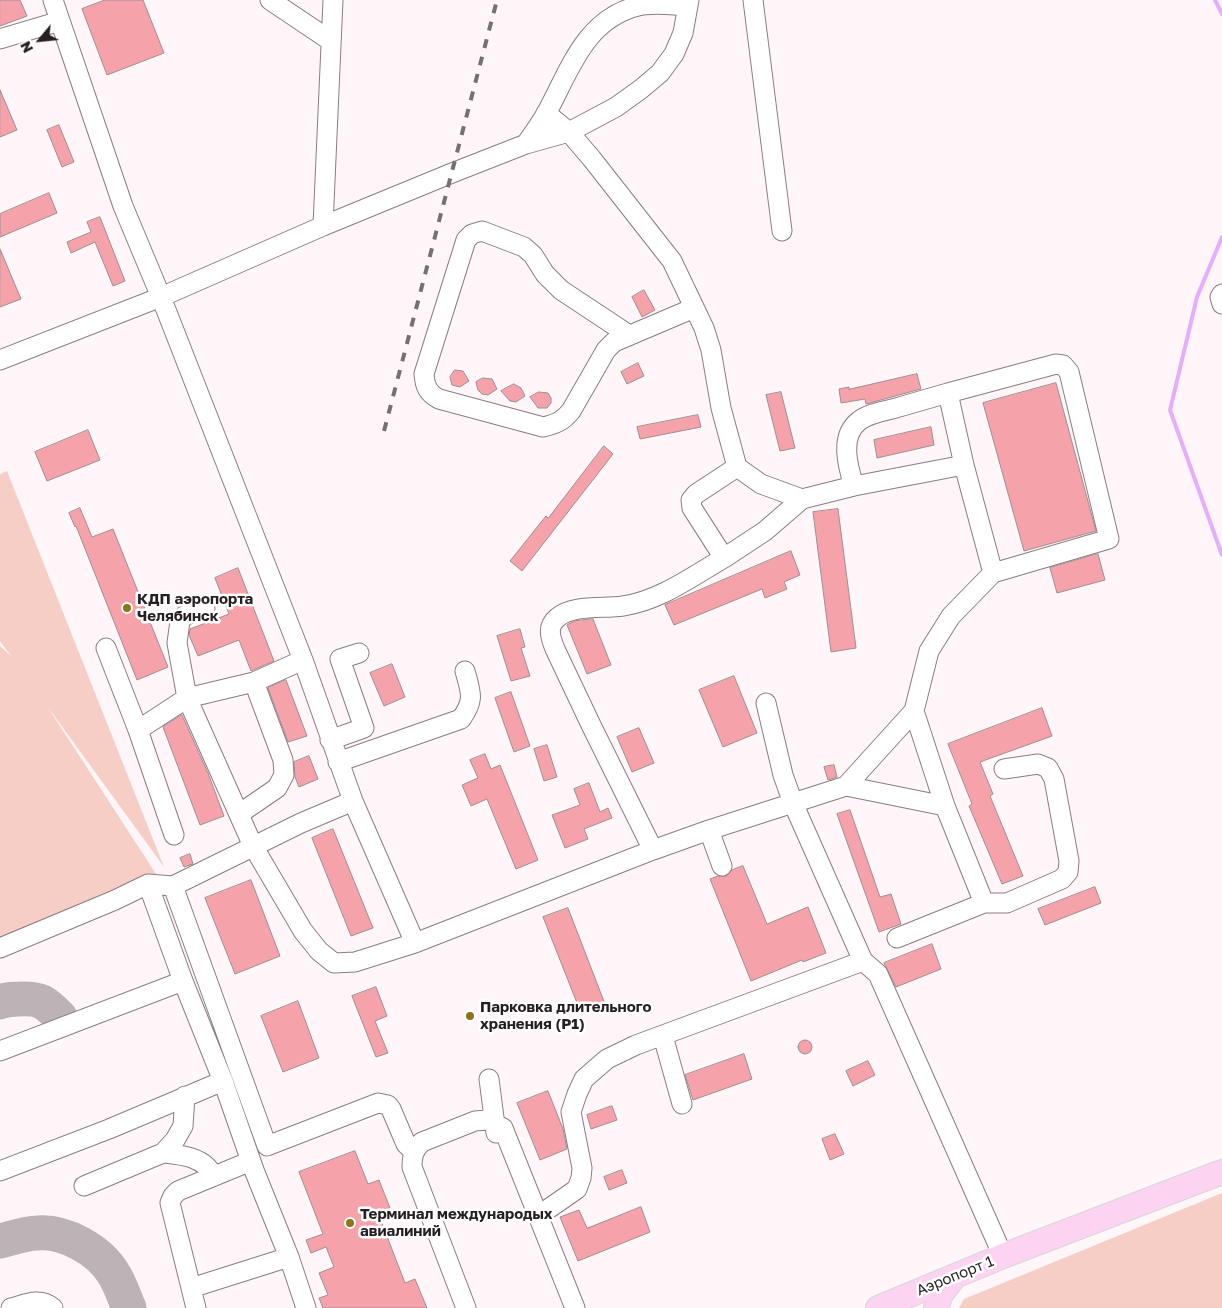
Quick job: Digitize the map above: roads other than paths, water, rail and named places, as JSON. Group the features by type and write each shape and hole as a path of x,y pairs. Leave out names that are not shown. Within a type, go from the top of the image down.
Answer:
{"main road":[{"name":"Аэропорт 1","path":"878,1308 1003,1256 1222,1172"},
{"path":"936,1308 941,1294 955,1276"}],"lane":[{"path":"53,0 123,206 161,297 303,660 353,801 415,943"},
{"path":"270,0 331,41"},
{"path":"323,226 333,0"},
{"path":"753,0 782,231"},
{"path":"0,360 161,297 323,226 452,173 526,144 570,132 616,107 641,90 660,73 674,54 683,33 688,3 640,5 614,15 600,26 578,50 546,113 526,144"},
{"path":"0,39 60,21"},
{"path":"546,113 570,132 672,261 704,328 711,350 721,408 737,467 761,484 802,499"},
{"path":"629,335 561,290 545,274 533,254 524,247 482,231 472,234 466,240 424,374 425,385 430,394 439,399 544,427 550,426 565,418 571,411 606,350 614,342 694,308"},
{"path":"846,786 914,711 929,651 951,616 993,573 1109,539 1068,372 1063,365 1056,364 870,415 858,422 850,432 847,444 847,464 854,486"},
{"path":"948,394 964,465 993,573"},
{"path":"653,850 550,637 550,627 555,619 564,613 576,610 625,606 661,593 724,558 765,531 802,499 854,486 964,465"},
{"path":"724,558 692,508 692,500 696,494 737,467"},
{"path":"205,608 184,616 180,621 177,643 187,698 253,846 303,932 319,951 334,963 355,962 415,943 653,850 846,786 945,806"},
{"path":"106,648 138,730 174,835"},
{"path":"330,740 364,728 340,659 358,653"},
{"path":"138,730 187,698 254,682 303,660"},
{"path":"338,762 460,719 470,707 472,694 465,672"},
{"path":"239,814 277,788 284,775 283,760 254,682"},
{"path":"766,703 783,775 793,803 863,961 878,974 1003,1256"},
{"path":"914,711 945,806 984,903"},
{"path":"897,938 984,903 1007,903 1062,879 1068,872 1069,861 1056,788 1048,768 1038,764 1004,769"},
{"path":"0,948 115,900 148,884 173,886 301,823 353,801"},
{"path":"709,830 722,866"},
{"path":"148,884 183,981 223,1081 251,1161 289,1257 306,1308"},
{"path":"173,886 267,1146 378,1103 388,1105 391,1109 406,1144 414,1152"},
{"path":"538,1216 577,1189 582,1168 571,1112 584,1079 606,1059 636,1045 863,961"},
{"path":"0,1051 183,981"},
{"path":"663,1036 682,1104"},
{"path":"0,1171 109,1129 223,1081"},
{"path":"475,1308 433,1201 421,1164 423,1156 430,1149 470,1126 481,1113 483,1082 564,1308"},
{"path":"84,1186 163,1153 175,1140 183,1126 185,1096"},
{"path":"466,1308 412,1167 414,1152 422,1142 487,1120 497,1124 538,1216 574,1308"},
{"path":"163,1153 200,1161 209,1168 213,1176"},
{"path":"196,1308 170,1203 172,1196 178,1191 251,1161"},
{"path":"191,1288 289,1257"},
{"path":"11,1308 45,1302 52,1308"}],"waterway":[{"path":"1215,0 1222,14"},
{"path":"1222,237 1197,297 1170,410 1222,555"}],"railway":[{"path":"384,431 497,0"}],"place":[{"name":"КДП аэропорта Челябинск","path":"127,608"},
{"name":"Парковка длительного хранения (P1)","path":"470,1016"},
{"name":"Терминал международых авиалиний","path":"350,1223"}]}
